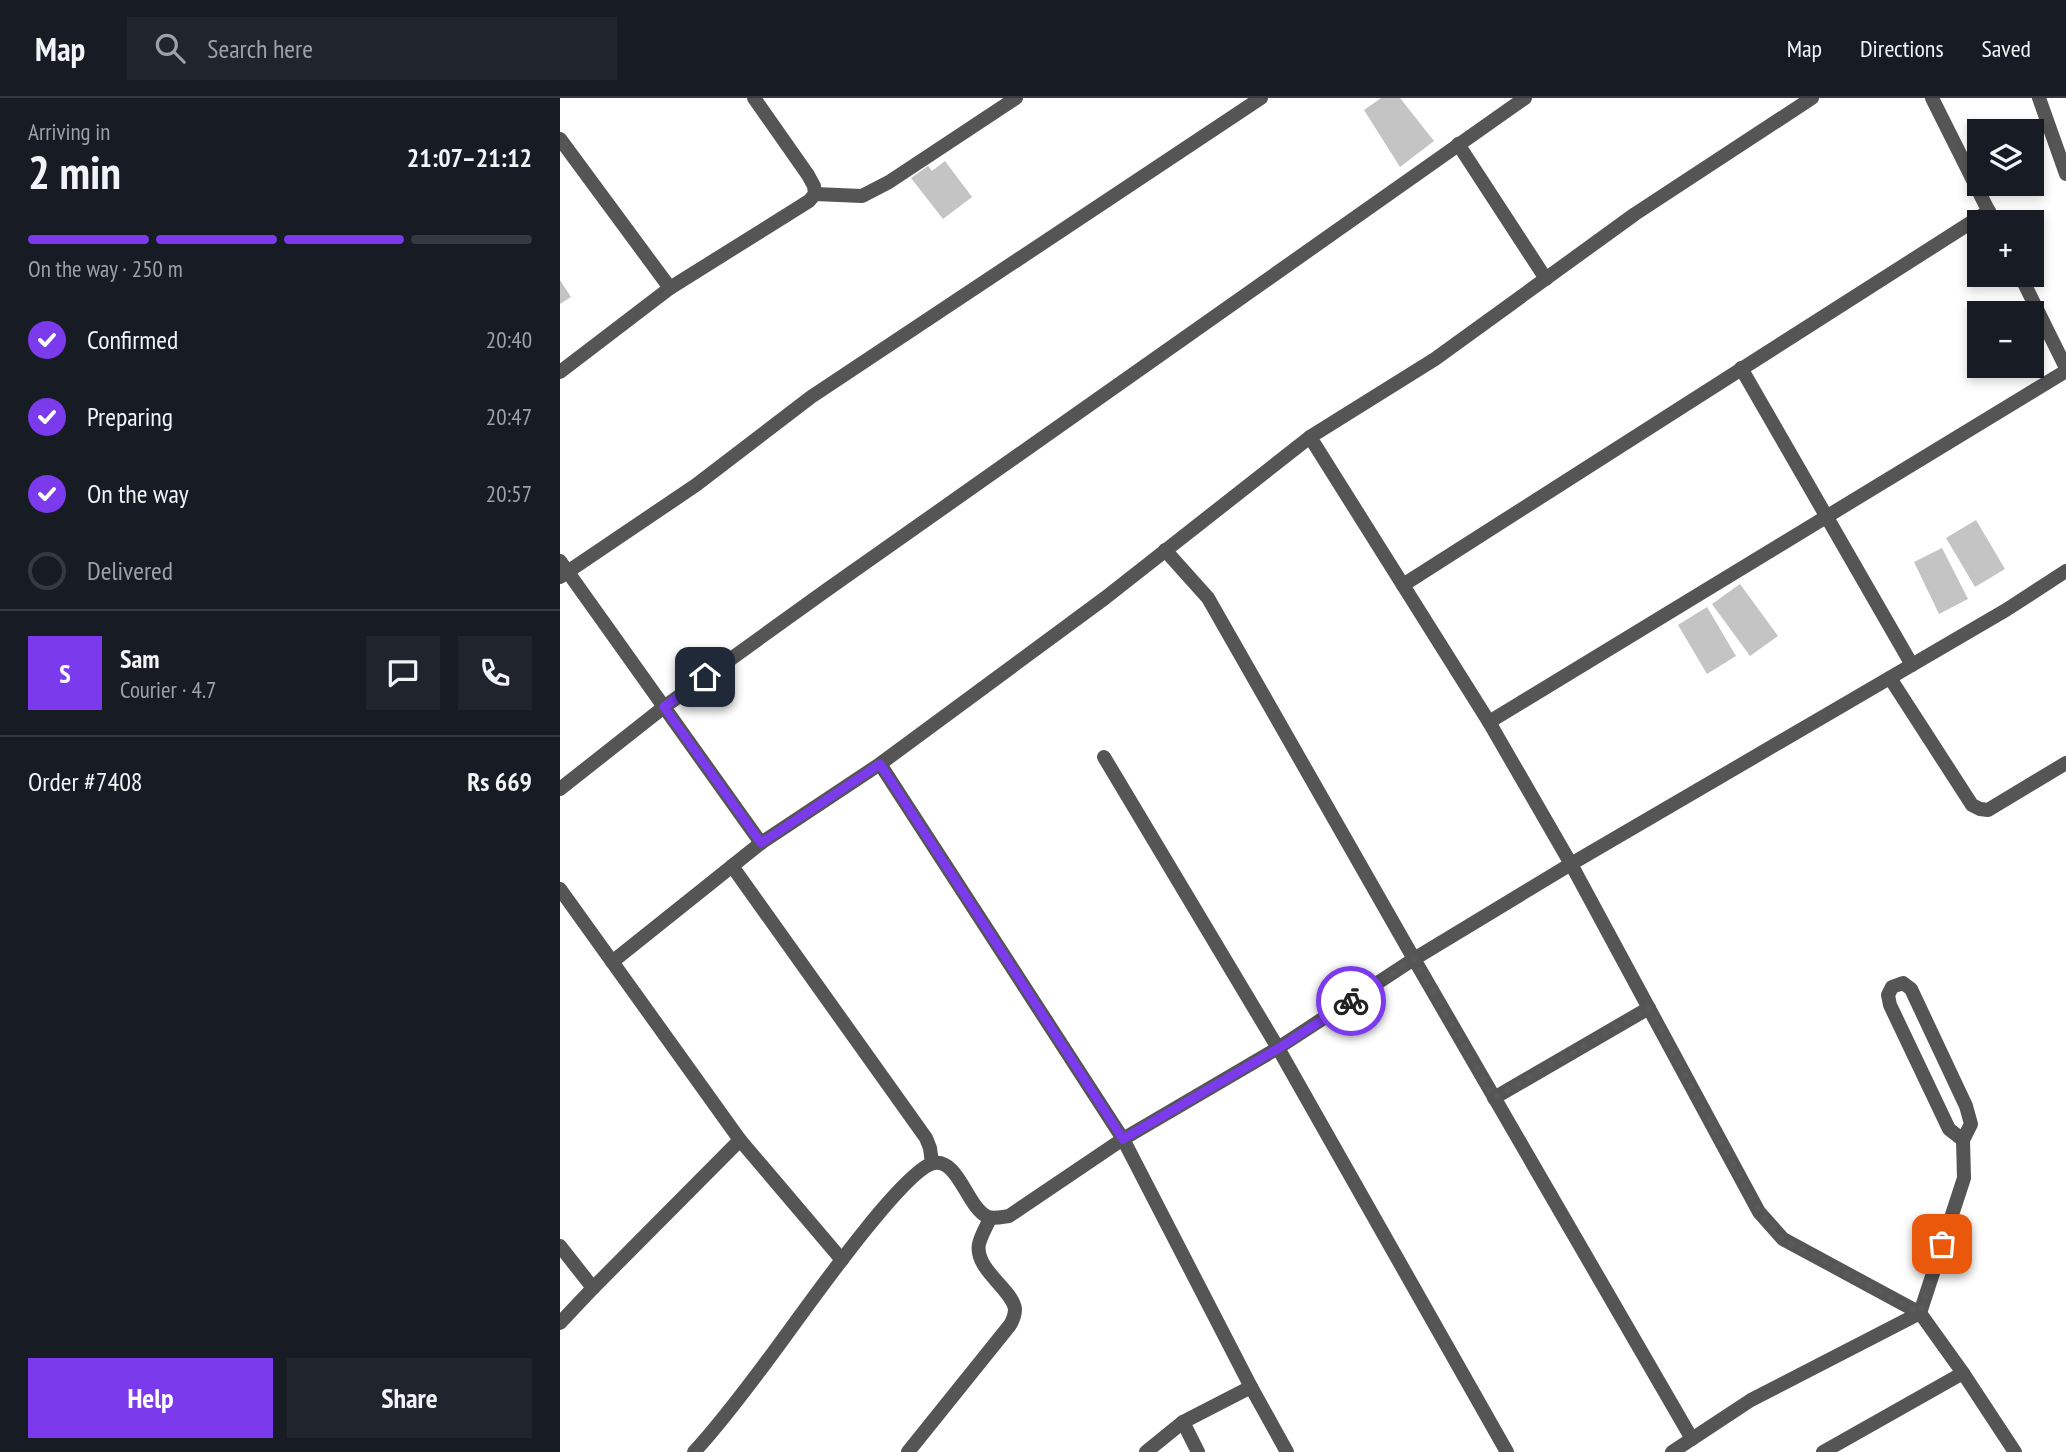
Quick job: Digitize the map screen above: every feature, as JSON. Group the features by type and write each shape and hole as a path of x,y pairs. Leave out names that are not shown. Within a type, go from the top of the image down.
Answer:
{"street":[{"path":"560,372 670,288 809,201 815,194 808,175 754,98"},
{"path":"815,194 862,196 889,182 1016,98"},
{"path":"761,843 562,570 696,485 811,397 1261,98"},
{"path":"560,789 664,707 1525,98"},
{"path":"611,962 761,843 880,764 1105,598 1310,437 1435,359 1635,214 1812,98"},
{"path":"1932,98 1988,210"},
{"path":"2039,98 2066,174"},
{"path":"560,139 670,288"},
{"path":"1458,144 1546,279"},
{"path":"1403,585 1741,368 1967,232"},
{"path":"1489,722 2066,369 2026,287"},
{"path":"1741,368 1912,665"},
{"path":"1310,437 1489,722 1572,864 1759,1212 1783,1239 1920,1313 1964,1373 2015,1452"},
{"path":"1165,550 1208,598 1692,1439"},
{"path":"694,1452 903,1185 932,1163 942,1164 951,1170 979,1211 990,1218 1009,1216 1123,1139 1279,1048 1414,959 2006,610 2066,571"},
{"path":"1890,678 1972,805 1980,809 1988,810 2066,763"},
{"path":"1104,757 1279,1048 1507,1452"},
{"path":"880,764 1123,1139 1287,1452"},
{"path":"732,866 926,1138 932,1163"},
{"path":"560,889 740,1140 842,1260"},
{"path":"1672,1452 1751,1400 1920,1313 1964,1178 1964,1140 1971,1124 1966,1106 1912,989 1903,983 1892,987 1888,995 1890,1004 1949,1129 1964,1140"},
{"path":"1494,1098 1649,1008"},
{"path":"560,1323 740,1140"},
{"path":"908,1452 1010,1325 1014,1316 1015,1306 980,1255 979,1244 990,1218"},
{"path":"560,1246 593,1288"},
{"path":"1833,1450 1964,1373"},
{"path":"1146,1452 1183,1422 1251,1387"},
{"path":"1183,1422 1198,1452"}],"building":[{"path":"1381,98 1400,98 1434,141 1400,167 1364,110"},
{"path":"945,161 972,197 943,219 911,178 928,166 932,171"},
{"path":"560,280 571,297 560,304"},
{"path":"1976,520 2005,569 1975,587 1946,538"},
{"path":"1942,548 1968,599 1939,614 1914,562"},
{"path":"1740,584 1778,636 1750,656 1712,604"},
{"path":"1707,607 1736,656 1707,674 1678,625"}],"way so far":[{"path":"1351,1001 1414,959 1494,1098 1649,1008 1759,1212 1783,1239 1920,1313 1942,1244"}],"route":[{"path":"705,677 664,707 761,843 880,764 1123,1139 1279,1048 1351,1001"}]}
